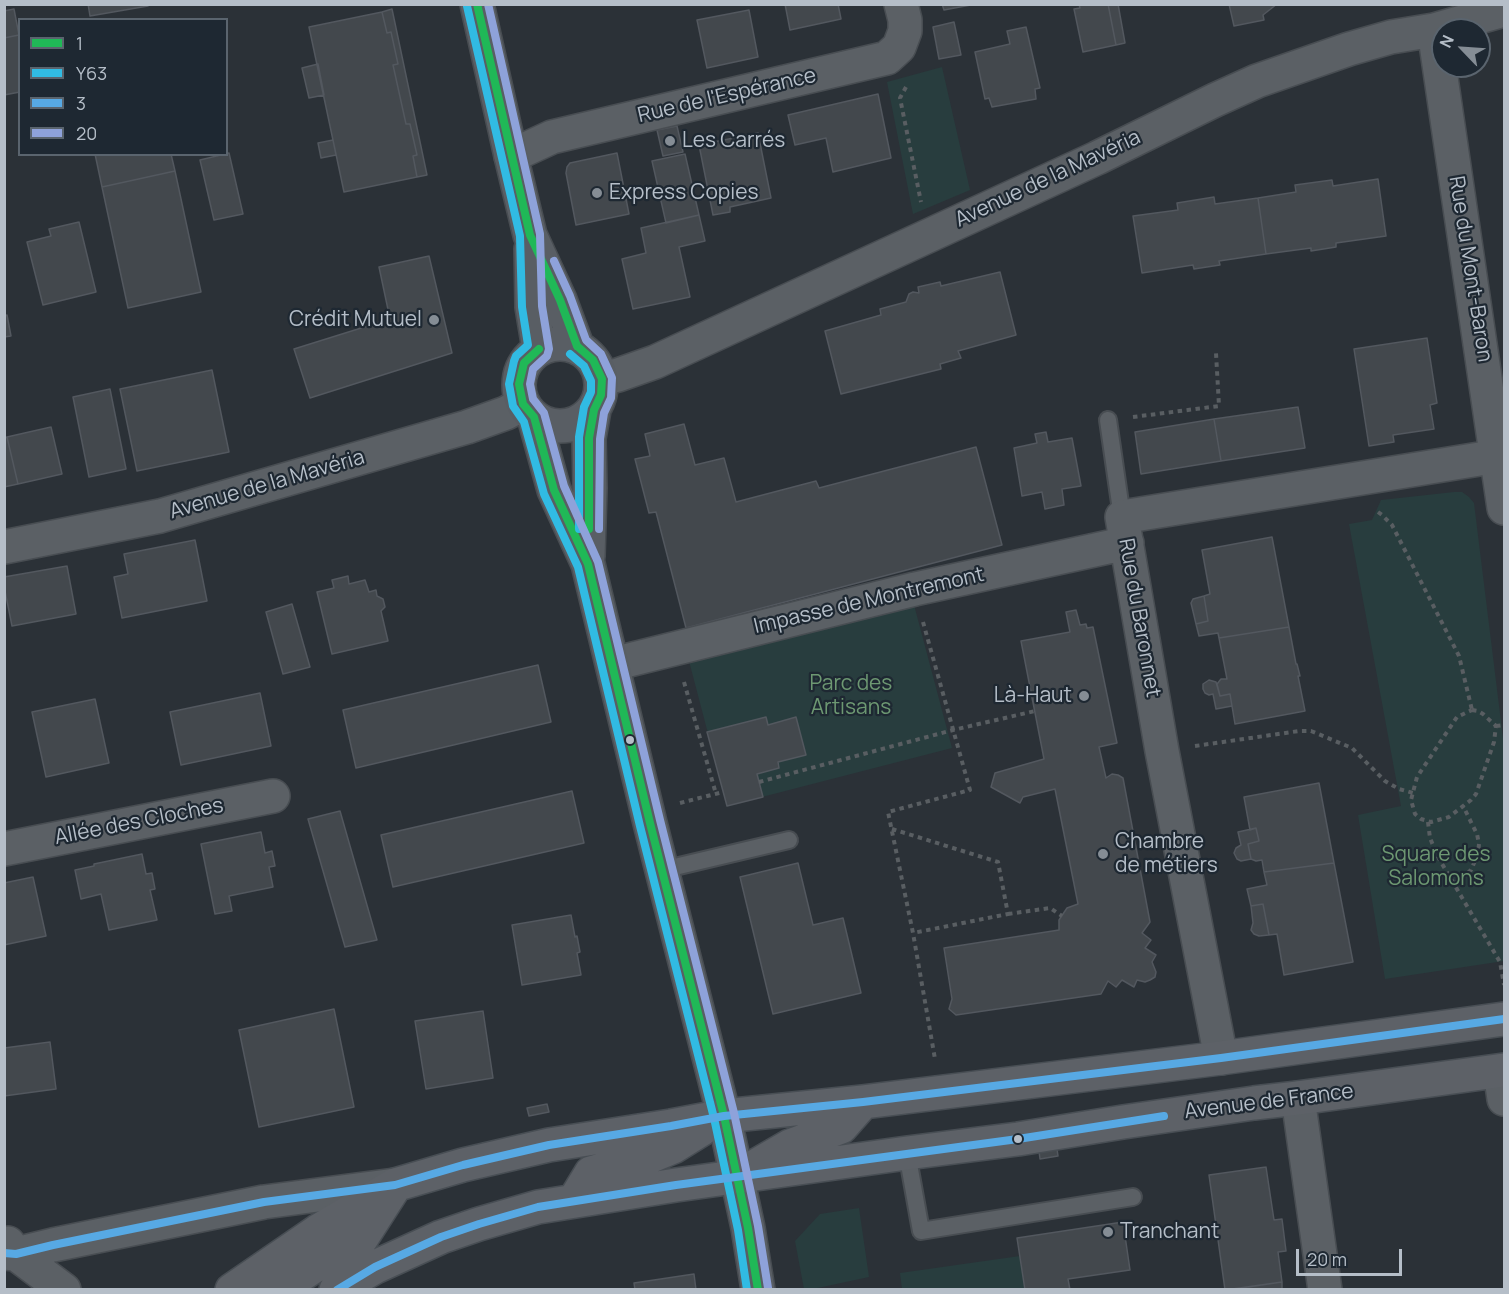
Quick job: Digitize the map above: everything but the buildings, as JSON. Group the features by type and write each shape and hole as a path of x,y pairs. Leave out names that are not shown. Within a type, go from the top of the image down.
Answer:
{"main road":[{"path":"477,4 530,235 560,300 577,346 593,360 598,394 589,438 588,564"},
{"path":"530,235 532,307 539,349"},
{"path":"577,346 558,343 539,349 524,363 519,384 554,490 588,564 647,812 724,1116 758,1290"},
{"path":"528,411 544,424 566,426 581,421 598,394"},
{"path":"232,1290 318,1231 395,1185 463,1165 549,1145 724,1116 863,1102 1221,1058 1504,1018"},
{"name":"Avenue de France","path":"336,1290 375,1267 441,1237 528,1210 574,1201 1018,1139 1254,1103 1503,1080"},
{"path":"737,1177 790,1146 841,1127 863,1102"},
{"path":"574,1201 591,1173 661,1152 724,1116"},
{"path":"278,1290 361,1239 395,1185"}],"street":[{"path":"899,47 905,31 901,4"},
{"name":"Avenue de la Mavéria","path":"1476,18 1504,10"},
{"name":"Avenue de la Mavéria","path":"598,394 618,375 655,362 1097,158 1257,81 1349,49 1391,37 1431,30"},
{"name":"Rue de l'Espérance","path":"511,156 552,137 887,58 899,47"},
{"name":"Rue du Mont-Baron","path":"1441,78 1504,508"},
{"name":"Avenue de la Mavéria","path":"4,547 160,516 467,427 506,413 528,411"},
{"name":"Rue du Baronnet","path":"1221,1058 1162,751 1124,530 1382,475 1498,456"},
{"name":"Impasse de Montremont","path":"612,664 915,589 1124,530"},
{"name":"Allée des Cloches","path":"4,849 273,796"},
{"path":"1298,1098 1325,1290"},
{"path":"8,1248 53,1245 264,1202 395,1185"},
{"path":"8,1248 64,1290"}],"lane":[{"path":"1108,420 1124,530"},
{"path":"662,870 789,840"},
{"path":"907,1153 921,1231 1133,1197"}],"path":[{"path":"899,47 906,77 906,87 900,101 928,235"},
{"path":"1108,420 1219,406 1216,353"},
{"path":"1382,475 1370,508 1392,525 1459,656 1472,710"},
{"path":"915,589 970,790 888,812 913,933 941,1092"},
{"path":"675,649 716,794"},
{"path":"759,782 953,729 1035,711"},
{"path":"1496,726 1494,742 1476,794 1449,817 1428,822 1415,814 1412,800 1419,771 1457,717 1466,711 1478,711 1496,726 1504,725"},
{"path":"1162,751 1311,731 1352,747 1385,781 1398,789 1413,793"},
{"path":"647,812 723,792"},
{"path":"1454,884 1471,870 1478,854 1477,834 1463,807"},
{"path":"1428,822 1430,838 1438,857 1500,962 1504,989"},
{"path":"892,829 998,862 1008,914"},
{"path":"913,933 1050,908 1062,916"}],"green space":[{"path":"942,67 970,190 913,214 887,82"},
{"name":"Square des Salomons","path":"1462,492 1474,503 1504,746 1504,961 1385,979 1358,815 1401,806 1349,524 1372,520 1381,500"},
{"name":"Parc des Artisans","path":"913,601 952,748 727,806 689,661"},
{"path":"859,1208 869,1277 804,1289 795,1241 820,1214"},
{"path":"1020,1256 1025,1289 902,1289 900,1273"}],"transit line":[{"name":"1","path":"477,4 530,235 560,300 577,346"},
{"name":"20","path":"488,4 540,234 542,306 549,349 547,356 533,369 530,384 533,399 544,413 564,486 598,562 734,1113 758,1226 768,1288"},
{"name":"Y63","path":"467,6 520,236 522,307 528,345 514,361 509,384 513,406 524,422 544,494 578,567 640,826 714,1118 738,1230 747,1290"},
{"name":"20","path":"554,261 586,340 601,354 612,378 611,398 604,413 600,439 599,529"},
{"name":"1","path":"577,346 593,360 602,379 601,395 594,410 589,438 589,529"},
{"name":"1","path":"539,349 524,363 519,384 523,404 534,417 554,490 588,564 724,1116 748,1228 758,1290"},
{"name":"Y63","path":"570,354 584,366 591,381 591,392 584,407 579,437 579,529"},
{"name":"3","path":"4,1253 16,1254 264,1202 395,1185 463,1165 549,1145 724,1116 863,1102 1221,1058 1504,1019"},
{"name":"3","path":"337,1290 375,1267 441,1237 538,1207 676,1185 1018,1139 1164,1116"}],"place":[{"name":"Les Carrés","path":"670,141"},
{"name":"Express Copies","path":"597,193"},
{"name":"Crédit Mutuel","path":"434,320"},
{"name":"Là-Haut","path":"1084,696"},
{"name":"Chambre de métiers","path":"1103,854"},
{"name":"Tranchant","path":"1108,1232"}]}
